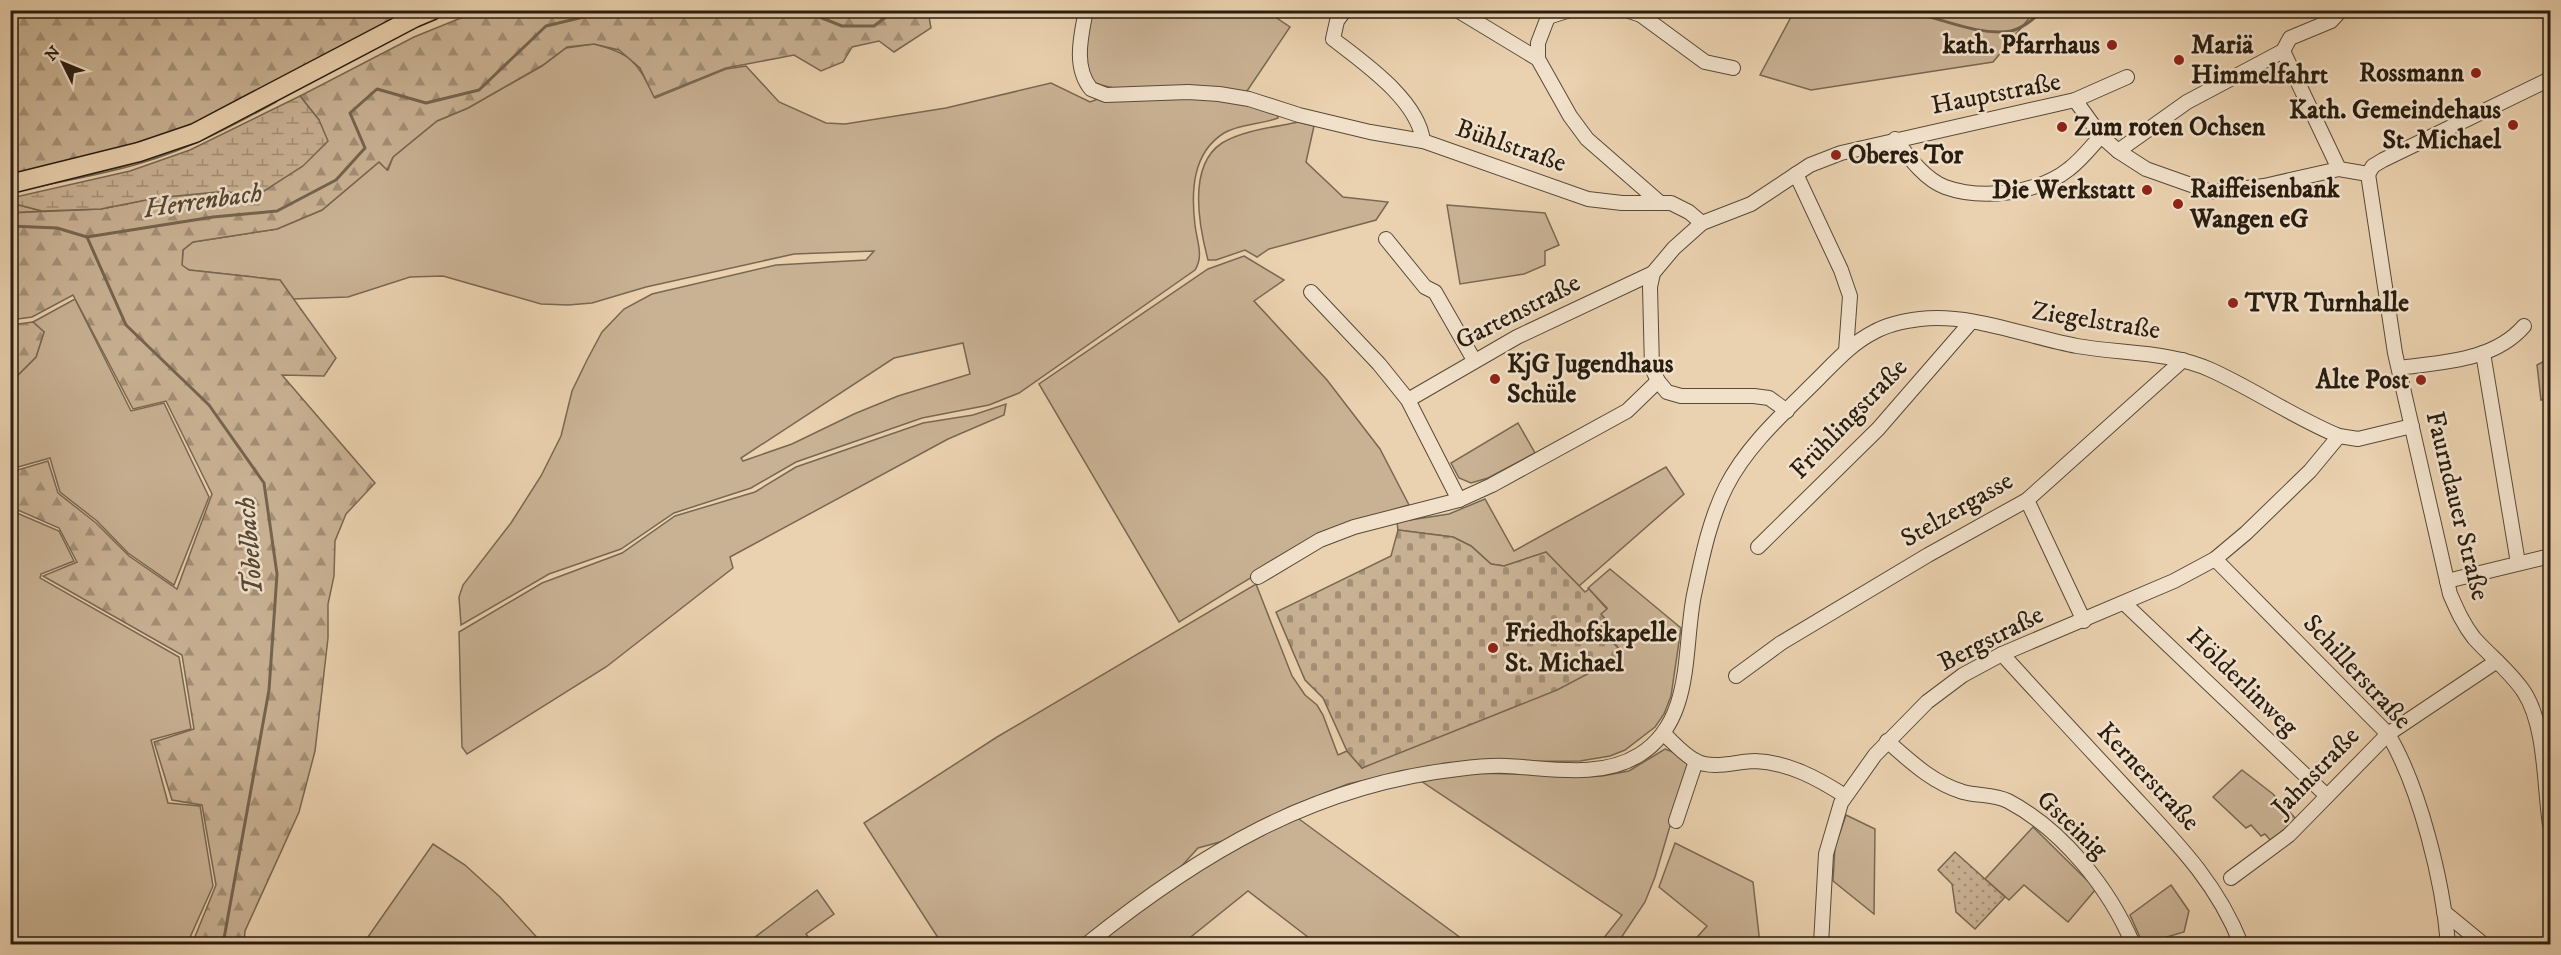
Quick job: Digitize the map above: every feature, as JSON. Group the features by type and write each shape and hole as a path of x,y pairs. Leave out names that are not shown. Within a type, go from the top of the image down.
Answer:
{"main road":[{"path":"10,183 139,152 195,133 433,10"}],"street":[{"name":"Bühlstraße","path":"1086,10 1079,60 1083,77 1091,89 1106,95 1188,92 1249,99 1299,115 1370,132 1423,141 1588,199 1671,203 1702,223"},
{"path":"1345,10 1337,21 1333,39 1378,75 1397,94 1422,128 1423,141"},
{"path":"1457,10 1538,59"},
{"path":"1570,10 1548,14 1538,43 1538,59 1570,116 1587,140 1658,201"},
{"path":"1626,10 1641,15 1705,62 1733,68"},
{"path":"2118,151 2187,102 2283,51 2290,38 2331,21 2341,10"},
{"path":"2283,51 2339,169"},
{"path":"2075,100 2127,77"},
{"path":"2368,174 2373,166 2383,160 2550,79"},
{"name":"Hauptstraße","path":"1702,223 1751,204 1810,165 1841,153 2075,100 2101,136 2118,151 2146,169 2211,192 2264,186 2339,169 2368,174"},
{"path":"1895,139 1911,161 1943,186 1965,191 2015,193 2046,183 2068,170 2101,136"},
{"path":"1796,174 1841,270 1850,296 1846,351"},
{"name":"Faurndauer Straße","path":"2368,174 2399,368 2447,581 2459,616 2474,637 2524,692 2533,710 2538,731 2550,825"},
{"path":"1702,223 1674,248 1653,273 1649,316 1652,368 1658,381 1667,392 1680,396 1769,398 1787,411"},
{"path":"1386,239 1425,287 1435,292 1474,360"},
{"name":"Gartenstraße","path":"1407,400 1516,337 1653,273"},
{"path":"1311,292 1379,364 1407,400 1459,500"},
{"name":"Ziegelstraße","path":"1664,734 1680,700 1694,598 1708,532 1717,506 1740,463 1846,351 1875,331 1898,322 1924,318 1971,322 2081,347 2183,360 2211,370 2320,429 2339,436 2358,439 2412,426"},
{"name":"Frühlingstraße","path":"1758,546 1878,429 1971,322"},
{"path":"2399,368 2483,354 2504,344 2524,326"},
{"path":"2483,354 2518,563"},
{"name":"Stelzergasse","path":"1736,676 1778,645 1928,555 2027,500 2183,360"},
{"path":"1258,577 1320,540 1354,527 1459,500 1492,485 1627,411 1658,381"},
{"name":"Bergstraße","path":"1821,945 1826,854 1834,823 1845,796 1887,741 1927,702 1963,675 2002,654 2174,581 2215,559 2246,533 2310,471 2339,436"},
{"path":"2027,500 2084,621"},
{"path":"2447,581 2550,556"},
{"name":"Schillerstraße","path":"2215,559 2388,734 2398,752 2424,826 2444,912 2448,945"},
{"name":"Hölderlinweg","path":"2124,603 2327,796"},
{"name":"Kernerstraße","path":"2002,654 2185,852 2214,889 2230,916 2241,945"},
{"name":"Jahnstraße","path":"2230,878 2289,835 2388,734 2497,661"},
{"path":"1087,945 1159,889 1225,846 1275,820 1340,794 1378,783 1459,769 1500,765 1578,770 1608,768 1638,756 1664,734 1696,761 1728,764 1756,761 1786,766 1820,780 1845,796"},
{"name":"Gsteinig","path":"1887,741 1922,772 1951,788 2006,800 2033,817 2086,868 2123,920 2133,945"},
{"path":"1676,821 1696,761"},
{"path":"2444,912 2483,945"}],"green space":[{"path":"11,11 418,11 174,134 11,176"},
{"path":"478,11 928,11 931,28 894,52 879,41 852,47 843,62 821,71 794,55 726,68 654,97 640,68 619,50 594,44 567,47 543,65 468,108 437,121 393,157 387,170 379,162 322,210 277,229 193,242 183,250 182,265 189,270 280,280 336,358 324,376 282,375 375,483 346,514 335,541 334,576 328,604 328,638 315,751 299,812 245,931 244,944 192,944 216,885 202,805 172,800 154,742 194,729 182,655 43,576 77,562 59,528 11,507 11,472 48,461 58,493 96,523 129,556 177,589 212,494 166,401 133,409 73,295 32,317 11,320 10,213 101,209 156,198 217,192 261,193 319,120 300,96 414,37"},
{"path":"1091,11 1266,11 1290,27 1245,94 1137,91 1099,84 1091,79 1087,71 1085,54"},
{"path":"1783,11 2035,11 1993,62 1811,90 1760,75 1791,17"},
{"path":"594,44 626,56 644,76 655,98 726,69 746,66 779,102 826,123 845,124 946,108 1051,83 1090,102 1098,99 1188,95 1221,97 1277,114 1278,118 1230,130 1213,141 1205,151 1196,174 1194,187 1195,225 1199,249 1198,265 1195,270 1019,393 989,405 922,418 796,462 751,488 674,513 621,549 549,574 461,625 459,597 463,585 511,523 541,476 561,436 572,391 587,360 602,332 624,309 652,294 776,265 866,260 874,251 794,254 646,287 592,303 568,305 541,304 443,276 410,277 348,297 293,299 280,280 189,270 182,266 183,250 193,242 277,229 322,210 379,162 388,170 393,157 437,121 468,108 542,66 566,48","holes":["963,343 970,374 898,396 792,444 743,461 741,458 894,358"]},
{"path":"300,96 319,120 328,141 303,166 261,193 217,192 156,198 101,209 42,211 11,203 11,198 130,171 190,150"},
{"path":"276,102 244,120 176,151 125,168 30,189 120,167 165,153 229,126"},
{"path":"1299,122 1314,126 1306,162 1343,197 1388,202 1376,220 1269,249 1257,257 1245,250 1216,260 1208,260 1201,231 1199,197 1204,166 1211,153 1222,143 1240,135"},
{"path":"11,203 42,211 11,213"},
{"path":"1447,205 1545,213 1559,245 1545,251 1545,265 1524,274 1460,284"},
{"path":"1244,256 1284,280 1254,301 1327,380 1380,449 1409,505 1378,515 1319,540 1262,571 1179,622 1039,384 1208,269"},
{"path":"75,299 131,411 164,403 209,497 174,585 128,553 97,521 60,492 50,458 11,469 11,382 36,357 44,332 33,322"},
{"path":"33,322 44,332 36,357 11,382 11,325"},
{"path":"2550,358 2550,398 2541,400 2537,365"},
{"path":"1006,404 1004,415 948,439 730,557 733,568 606,667 467,754 462,747 459,632 542,583 622,553 675,516 755,492 796,467 923,423 973,415"},
{"path":"1518,423 1535,453 1488,478 1471,483 1459,478 1451,463"},
{"path":"1666,467 1684,494 1579,586 1546,552 1504,566 1491,564 1471,546 1453,537 1398,530 1397,522 1449,514 1485,499 1514,551"},
{"path":"10,510 59,531 74,561 41,574 40,578 179,657 191,729 151,740 168,803 200,806 213,886 187,944 11,944"},
{"path":"1398,530 1453,537 1471,546 1491,564 1504,566 1546,552 1585,592 1589,589 1607,609 1601,614 1607,621 1599,628 1618,648 1616,659 1557,690 1362,768 1347,751 1323,698 1305,680 1276,612 1391,556"},
{"path":"1610,569 1681,628 1671,696 1664,714 1655,727 1625,750 1610,756 1580,761 1464,762 1396,773 1348,784 1289,807 1227,840 1198,848 1179,869 1079,944 942,944 864,823 997,737 1256,584 1292,676 1323,715 1338,755 1347,751 1362,768 1618,647 1599,628 1601,614 1607,608 1588,588"},
{"path":"1665,749 1682,757 1688,765 1655,877 1645,902 1617,944 1599,944 1622,915 1418,779 1467,773 1602,776 1629,771"},
{"path":"2242,770 2273,794 2296,819 2271,841 2265,834 2261,836 2251,825 2246,828 2213,797"},
{"path":"1846,815 1875,829 1874,914 1833,881 1835,847"},
{"path":"1295,816 1469,944 1317,944 1248,891 1182,944 1094,944 1115,927 1243,841"},
{"path":"2033,827 2096,889 2068,922 2024,885 2009,900 1985,879"},
{"path":"1675,843 1753,882 1760,944 1691,944 1707,926 1659,887"},
{"path":"433,844 465,865 500,897 543,944 363,944"},
{"path":"1955,852 2005,897 1975,929 1956,912 1952,884 1938,870"},
{"path":"2171,885 2189,911 2184,932 2143,944 2130,915"},
{"path":"817,890 834,914 806,934 813,944 746,944"}],"waterway":[{"name":"Herrenbach","path":"10,226 57,228 87,237 213,217 277,211 336,180 365,148 350,113 377,89 426,103 479,90 546,26 613,10"},
{"name":"Herrenbach","path":"802,10 842,26 874,26 895,10"},
{"name":"Herrenbach","path":"1917,10 1919,14 1965,27 2000,32 2020,28 2043,10"},
{"name":"Tobelbach","path":"87,237 126,325 209,405 264,483 277,574 269,690 223,944"}],"place":[{"name":"kath. Pfarrhaus","path":"2112,45"},
{"name":"Mariä Himmelfahrt","path":"2179,60"},
{"name":"Rossmann","path":"2476,73"},
{"name":"Kath. Gemeindehaus St. Michael","path":"2513,125"},
{"name":"Zum roten Ochsen","path":"2062,127"},
{"name":"Oberes Tor","path":"1836,155"},
{"name":"Die Werkstatt","path":"2147,190"},
{"name":"Raiffeisenbank Wangen eG","path":"2178,204"},
{"name":"TVR Turnhalle","path":"2233,303"},
{"name":"KjG Jugendhaus Schüle","path":"1495,379"},
{"name":"Alte Post","path":"2421,380"},
{"name":"Friedhofskapelle St. Michael","path":"1493,648"}]}
